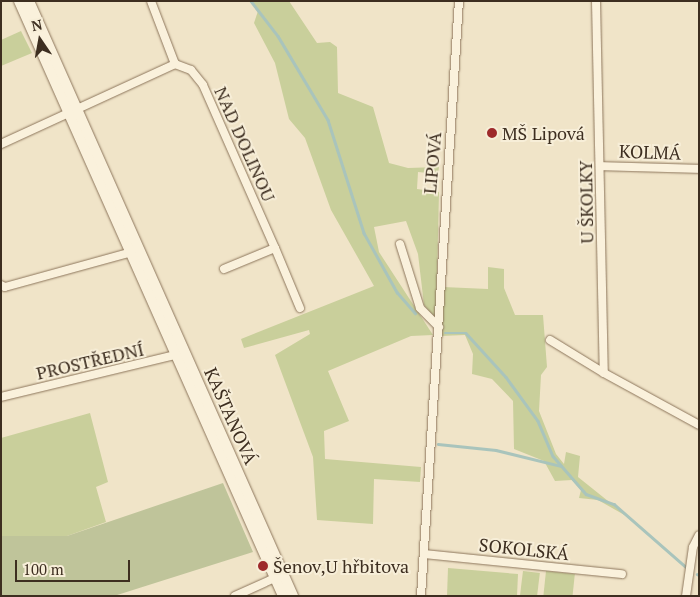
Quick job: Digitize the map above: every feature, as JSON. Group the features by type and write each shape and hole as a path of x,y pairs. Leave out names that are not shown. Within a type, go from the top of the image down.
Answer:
{"main road":[{"name":"KAŠTANOVÁ","path":"19,1 135,251 279,576 293,596"},
{"name":"KAŠTANOVÁ","path":"29,1 72,112"},
{"name":"KAŠTANOVÁ","path":"279,576 283,596"}],"street":[{"path":"1,144 174,64 152,1"},
{"name":"LIPOVÁ","path":"421,596 459,1"},
{"name":"U ŠKOLKY","path":"596,1 604,372"},
{"name":"NAD DOLINOU","path":"174,64 191,70 204,85 300,308"},
{"name":"KOLMÁ","path":"600,166 699,168"},
{"path":"400,244 420,308 439,327"},
{"path":"224,269 275,248"},
{"path":"3,288 135,251"},
{"path":"550,340 699,425"},
{"name":"PROSTŘEDNÍ","path":"1,397 181,353"},
{"path":"686,596 693,547 699,535"},
{"name":"SOKOLSKÁ","path":"424,554 622,574"},
{"path":"235,596 279,576"}],"green space":[{"path":"249,1 289,1 317,43 330,42 337,47 338,93 373,107 389,163 408,168 439,167 438,174 418,172 417,189 439,192 436,320 424,305 418,254 406,221 374,227 379,252 433,335 411,336 328,371 349,421 324,431 325,459 421,467 420,482 374,479 373,524 317,520 313,457 275,355 310,334 309,330 244,348 241,339 374,286 331,210 305,138 289,119 275,63 254,23 258,11"},
{"path":"21,31 32,53 1,66 1,40"},
{"path":"488,267 504,269 504,288 515,315 543,315 547,367 541,375 539,411 556,454 564,464 566,452 580,456 578,477 628,517 598,500 579,498 581,490 572,480 555,481 544,461 514,449 513,401 492,379 472,374 473,354 465,335 440,336 443,287 488,289"},
{"path":"90,413 108,482 96,487 106,522 67,536 1,536 1,438"},
{"path":"223,483 253,552 114,596 1,596 1,536 67,536"},
{"path":"448,568 518,574 517,596 447,596"},
{"path":"523,571 540,573 537,596 520,596"},
{"path":"546,571 575,574 573,596 543,596"}],"waterway":[{"path":"251,1 278,36 328,120 364,233 397,292 415,313"},
{"path":"445,333 466,333 506,377 538,421 553,456 586,494 614,504 687,568"},
{"path":"438,444 496,450 561,466"}],"place":[{"name":"MŠ Lipová","path":"492,133"},
{"name":"Šenov,U hřbitova","path":"263,566"}]}
